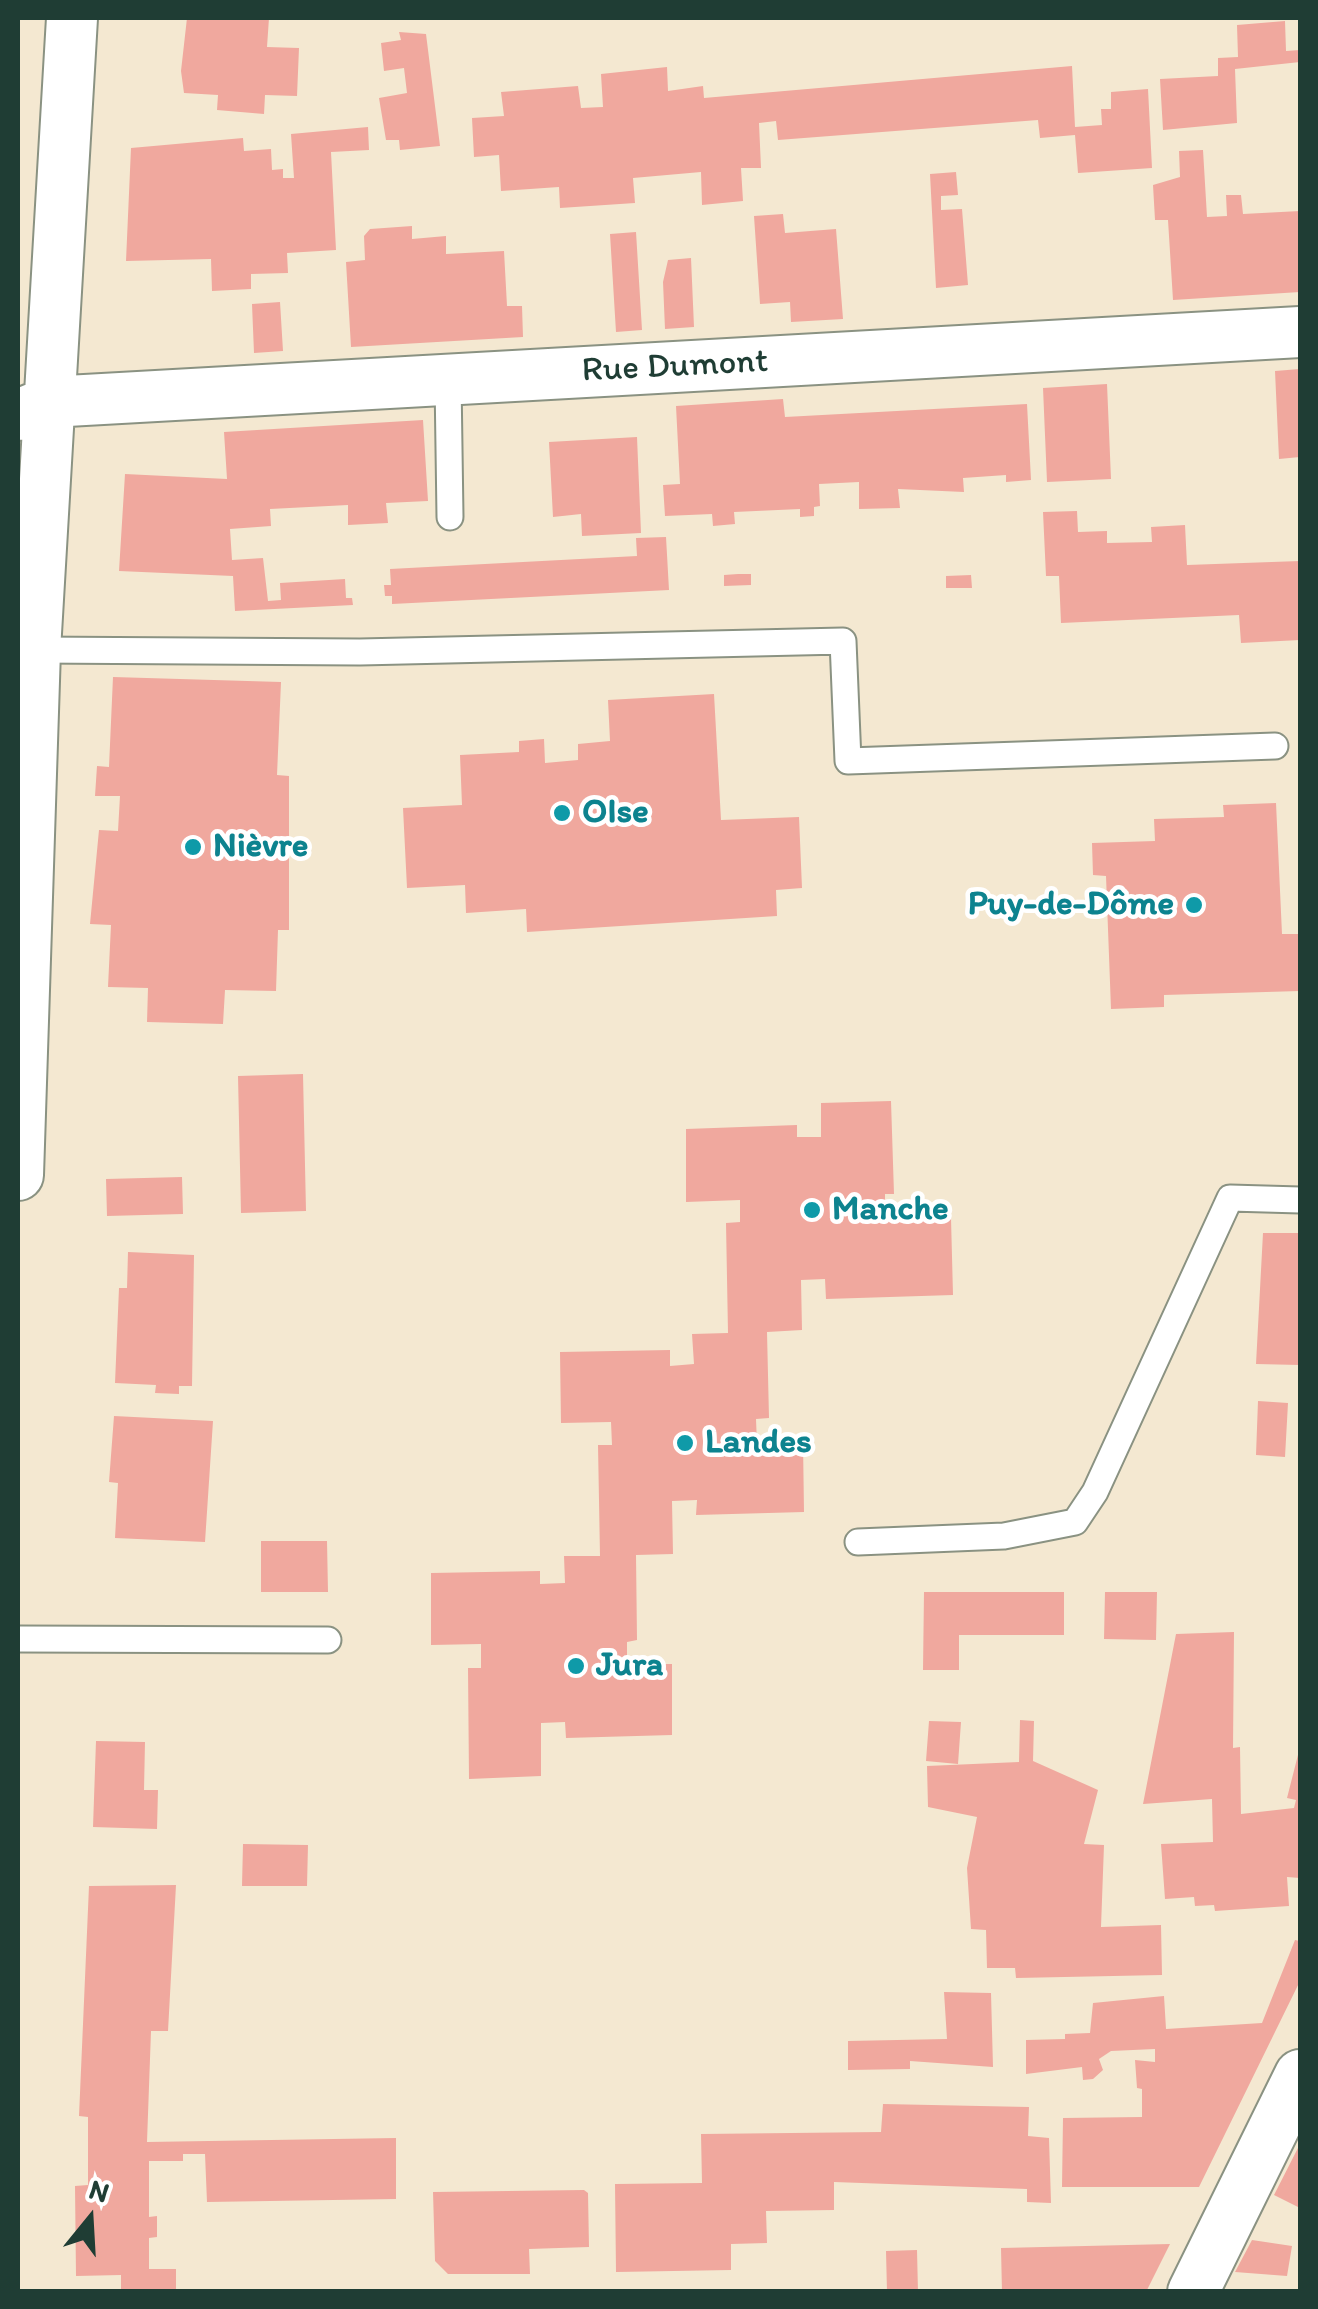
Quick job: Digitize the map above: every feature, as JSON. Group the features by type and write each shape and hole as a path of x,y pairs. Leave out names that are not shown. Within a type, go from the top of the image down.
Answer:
{"street":[{"path":"18,1175 35,650 33,409 72,18"},
{"name":"Rue Dumont","path":"33,409 448,380 1300,332"},
{"path":"1192,2292 1300,2075"}],"lane":[{"path":"448,380 450,516"},
{"path":"35,650 360,652 843,641 848,761 1275,746"},
{"path":"858,1542 1004,1536 1075,1522 1095,1492 1230,1198 1300,1200"},
{"path":"18,1639 328,1640"}],"building":[{"path":"187,18 269,18 267,47 299,48 297,96 265,95 264,114 217,110 218,95 184,93 181,71"},
{"path":"1285,21 1286,51 1300,50 1300,62 1235,69 1237,123 1163,130 1160,79 1218,76 1218,58 1238,57 1237,25"},
{"path":"399,32 426,34 440,146 400,150 399,140 386,140 379,98 407,93 404,68 384,71 381,43 401,40"},
{"path":"1072,66 1075,127 1102,125 1101,109 1111,109 1111,92 1148,89 1152,168 1078,173 1075,135 1040,138 1038,120 778,140 776,121 759,123 761,168 741,168 743,201 702,205 701,172 633,178 635,203 560,208 559,187 501,191 499,155 474,157 472,118 504,116 501,92 578,86 581,108 603,107 601,74 667,67 668,91 703,86 704,98"},
{"path":"368,127 369,150 331,152 336,250 287,253 288,273 251,274 251,289 212,291 211,259 126,261 131,148 243,138 244,151 271,149 272,170 283,169 283,178 294,178 291,134"},
{"path":"1203,150 1207,217 1227,216 1226,195 1241,195 1243,214 1300,211 1300,292 1173,300 1168,220 1155,220 1153,185 1180,177 1179,151"},
{"path":"956,172 958,195 941,196 941,210 962,209 968,285 936,288 930,174"},
{"path":"783,214 785,233 836,229 843,319 791,322 790,302 760,304 754,216"},
{"path":"412,226 412,239 446,236 446,254 504,251 507,306 522,306 523,337 351,347 346,262 365,260 364,236 370,229"},
{"path":"636,232 642,330 616,332 610,234"},
{"path":"691,258 694,327 665,329 663,282 668,260"},
{"path":"280,302 283,351 254,353 252,304"},
{"path":"1300,369 1300,457 1279,459 1275,371"},
{"path":"1107,384 1111,479 1047,482 1043,388"},
{"path":"783,399 785,417 1027,404 1031,480 1006,482 1006,475 963,478 964,492 898,489 900,508 859,509 859,482 819,484 820,506 814,507 814,516 800,517 800,509 734,512 735,524 713,526 712,514 665,516 663,485 680,484 676,406"},
{"path":"423,420 428,501 386,503 388,523 348,525 348,505 270,509 271,526 230,529 232,560 263,558 268,601 281,600 280,583 345,579 346,598 352,598 353,605 235,611 233,576 119,571 125,474 227,479 224,432"},
{"path":"637,437 641,533 582,536 581,514 553,517 549,442"},
{"path":"1077,511 1078,532 1107,531 1107,543 1152,542 1151,527 1185,525 1187,565 1300,561 1300,640 1241,643 1239,615 1061,623 1059,576 1046,576 1043,512"},
{"path":"666,537 669,590 392,604 392,596 385,596 384,585 391,585 390,569 637,556 636,538"},
{"path":"751,574 751,585 724,586 724,575"},
{"path":"971,575 972,588 946,588 946,576"},
{"name":"Nièvre","path":"113,677 281,682 277,775 289,776 289,930 278,930 276,991 225,990 223,1024 147,1022 148,988 108,987 111,925 90,924 99,830 118,831 120,796 95,796 97,766 109,767"},
{"name":"OIse","path":"714,694 721,820 799,817 802,888 776,890 777,916 527,932 526,909 466,913 465,885 407,888 403,808 462,805 460,755 519,752 519,741 544,739 545,763 578,760 578,744 610,741 608,700"},
{"name":"Puy-de-Dôme","path":"1276,803 1282,934 1300,934 1300,991 1164,995 1164,1007 1111,1009 1106,876 1093,875 1092,843 1155,841 1154,819 1224,817 1223,805"},
{"path":"303,1074 306,1211 241,1213 238,1076"},
{"path":"891,1101 894,1194 885,1194 885,1219 951,1218 953,1295 826,1299 825,1279 801,1280 802,1330 767,1332 769,1418 756,1419 757,1444 803,1442 804,1512 696,1515 697,1500 672,1501 673,1554 636,1555 637,1640 627,1642 627,1664 672,1664 672,1735 566,1738 565,1722 541,1723 541,1776 469,1779 468,1668 481,1668 481,1644 431,1645 431,1573 540,1571 540,1584 565,1583 564,1556 600,1556 598,1445 612,1445 611,1422 561,1423 560,1352 670,1350 670,1366 694,1364 692,1334 728,1333 726,1223 740,1222 740,1200 686,1202 686,1129 797,1125 797,1137 821,1137 821,1103"},
{"path":"182,1177 183,1214 107,1216 106,1179"},
{"path":"1263,1233 1300,1233 1300,1365 1256,1364"},
{"path":"128,1252 194,1255 192,1386 179,1386 179,1394 155,1393 156,1385 115,1383 119,1288 127,1288"},
{"path":"1258,1401 1288,1403 1285,1457 1256,1455"},
{"path":"114,1416 213,1421 205,1542 115,1538 118,1483 109,1482"},
{"path":"261,1541 327,1541 328,1592 261,1592"},
{"path":"924,1592 1064,1592 1064,1635 959,1635 959,1670 923,1670"},
{"path":"1105,1592 1157,1592 1156,1640 1104,1639"},
{"path":"1234,1632 1233,1748 1240,1747 1241,1814 1294,1808 1296,1800 1287,1798 1300,1747 1300,1878 1287,1877 1289,1906 1215,1911 1214,1905 1195,1906 1194,1897 1165,1899 1161,1844 1213,1842 1212,1799 1143,1804 1176,1634"},
{"path":"1020,1720 1034,1721 1033,1761 1098,1790 1084,1844 1104,1845 1101,1927 1161,1925 1162,1975 1016,1978 1015,1968 987,1968 986,1930 971,1929 967,1868 977,1817 928,1807 927,1766 1019,1762"},
{"path":"929,1721 961,1722 958,1764 926,1761"},
{"path":"96,1741 145,1742 144,1790 158,1790 157,1829 93,1827"},
{"path":"243,1844 308,1845 307,1886 242,1886"},
{"path":"176,1885 168,2031 151,2031 147,2142 396,2138 396,2199 207,2202 205,2154 183,2154 183,2161 149,2161 149,2217 157,2216 157,2237 149,2238 149,2269 176,2269 176,2292 121,2292 121,2275 76,2276 75,2186 88,2185 88,2117 79,2116 89,1886"},
{"path":"1295,1940 1300,1941 1300,1981 1199,2187 1062,2187 1063,2118 1142,2117 1142,2089 1137,2088 1135,2060 1155,2062 1155,2049 1111,2051 1099,2059 1103,2070 1093,2079 1083,2080 1082,2067 1026,2074 1026,2040 1065,2039 1065,2034 1090,2033 1093,2003 1164,1996 1166,2029 1262,2023"},
{"path":"944,1992 991,1993 993,2067 910,2061 910,2069 848,2070 848,2041 947,2039"},
{"path":"883,2104 1029,2107 1028,2136 1049,2138 1051,2203 1027,2202 1027,2189 834,2182 834,2210 766,2211 767,2243 731,2244 731,2270 616,2272 615,2184 702,2183 701,2134 881,2132"},
{"path":"1300,2144 1300,2208 1274,2195"},
{"path":"433,2192 588,2193 589,2247 529,2249 530,2274 448,2274 435,2261"},
{"path":"1252,2240 1292,2246 1287,2276 1235,2272"},
{"path":"1170,2244 1146,2292 1002,2292 1001,2248"},
{"path":"917,2250 918,2292 887,2292 886,2251"}],"place":[{"name":"OIse","path":"562,813"},
{"name":"Nièvre","path":"193,847"},
{"name":"Puy-de-Dôme","path":"1194,905"},
{"name":"Manche","path":"812,1210"},
{"name":"Landes","path":"685,1443"},
{"name":"Jura","path":"576,1666"}]}
